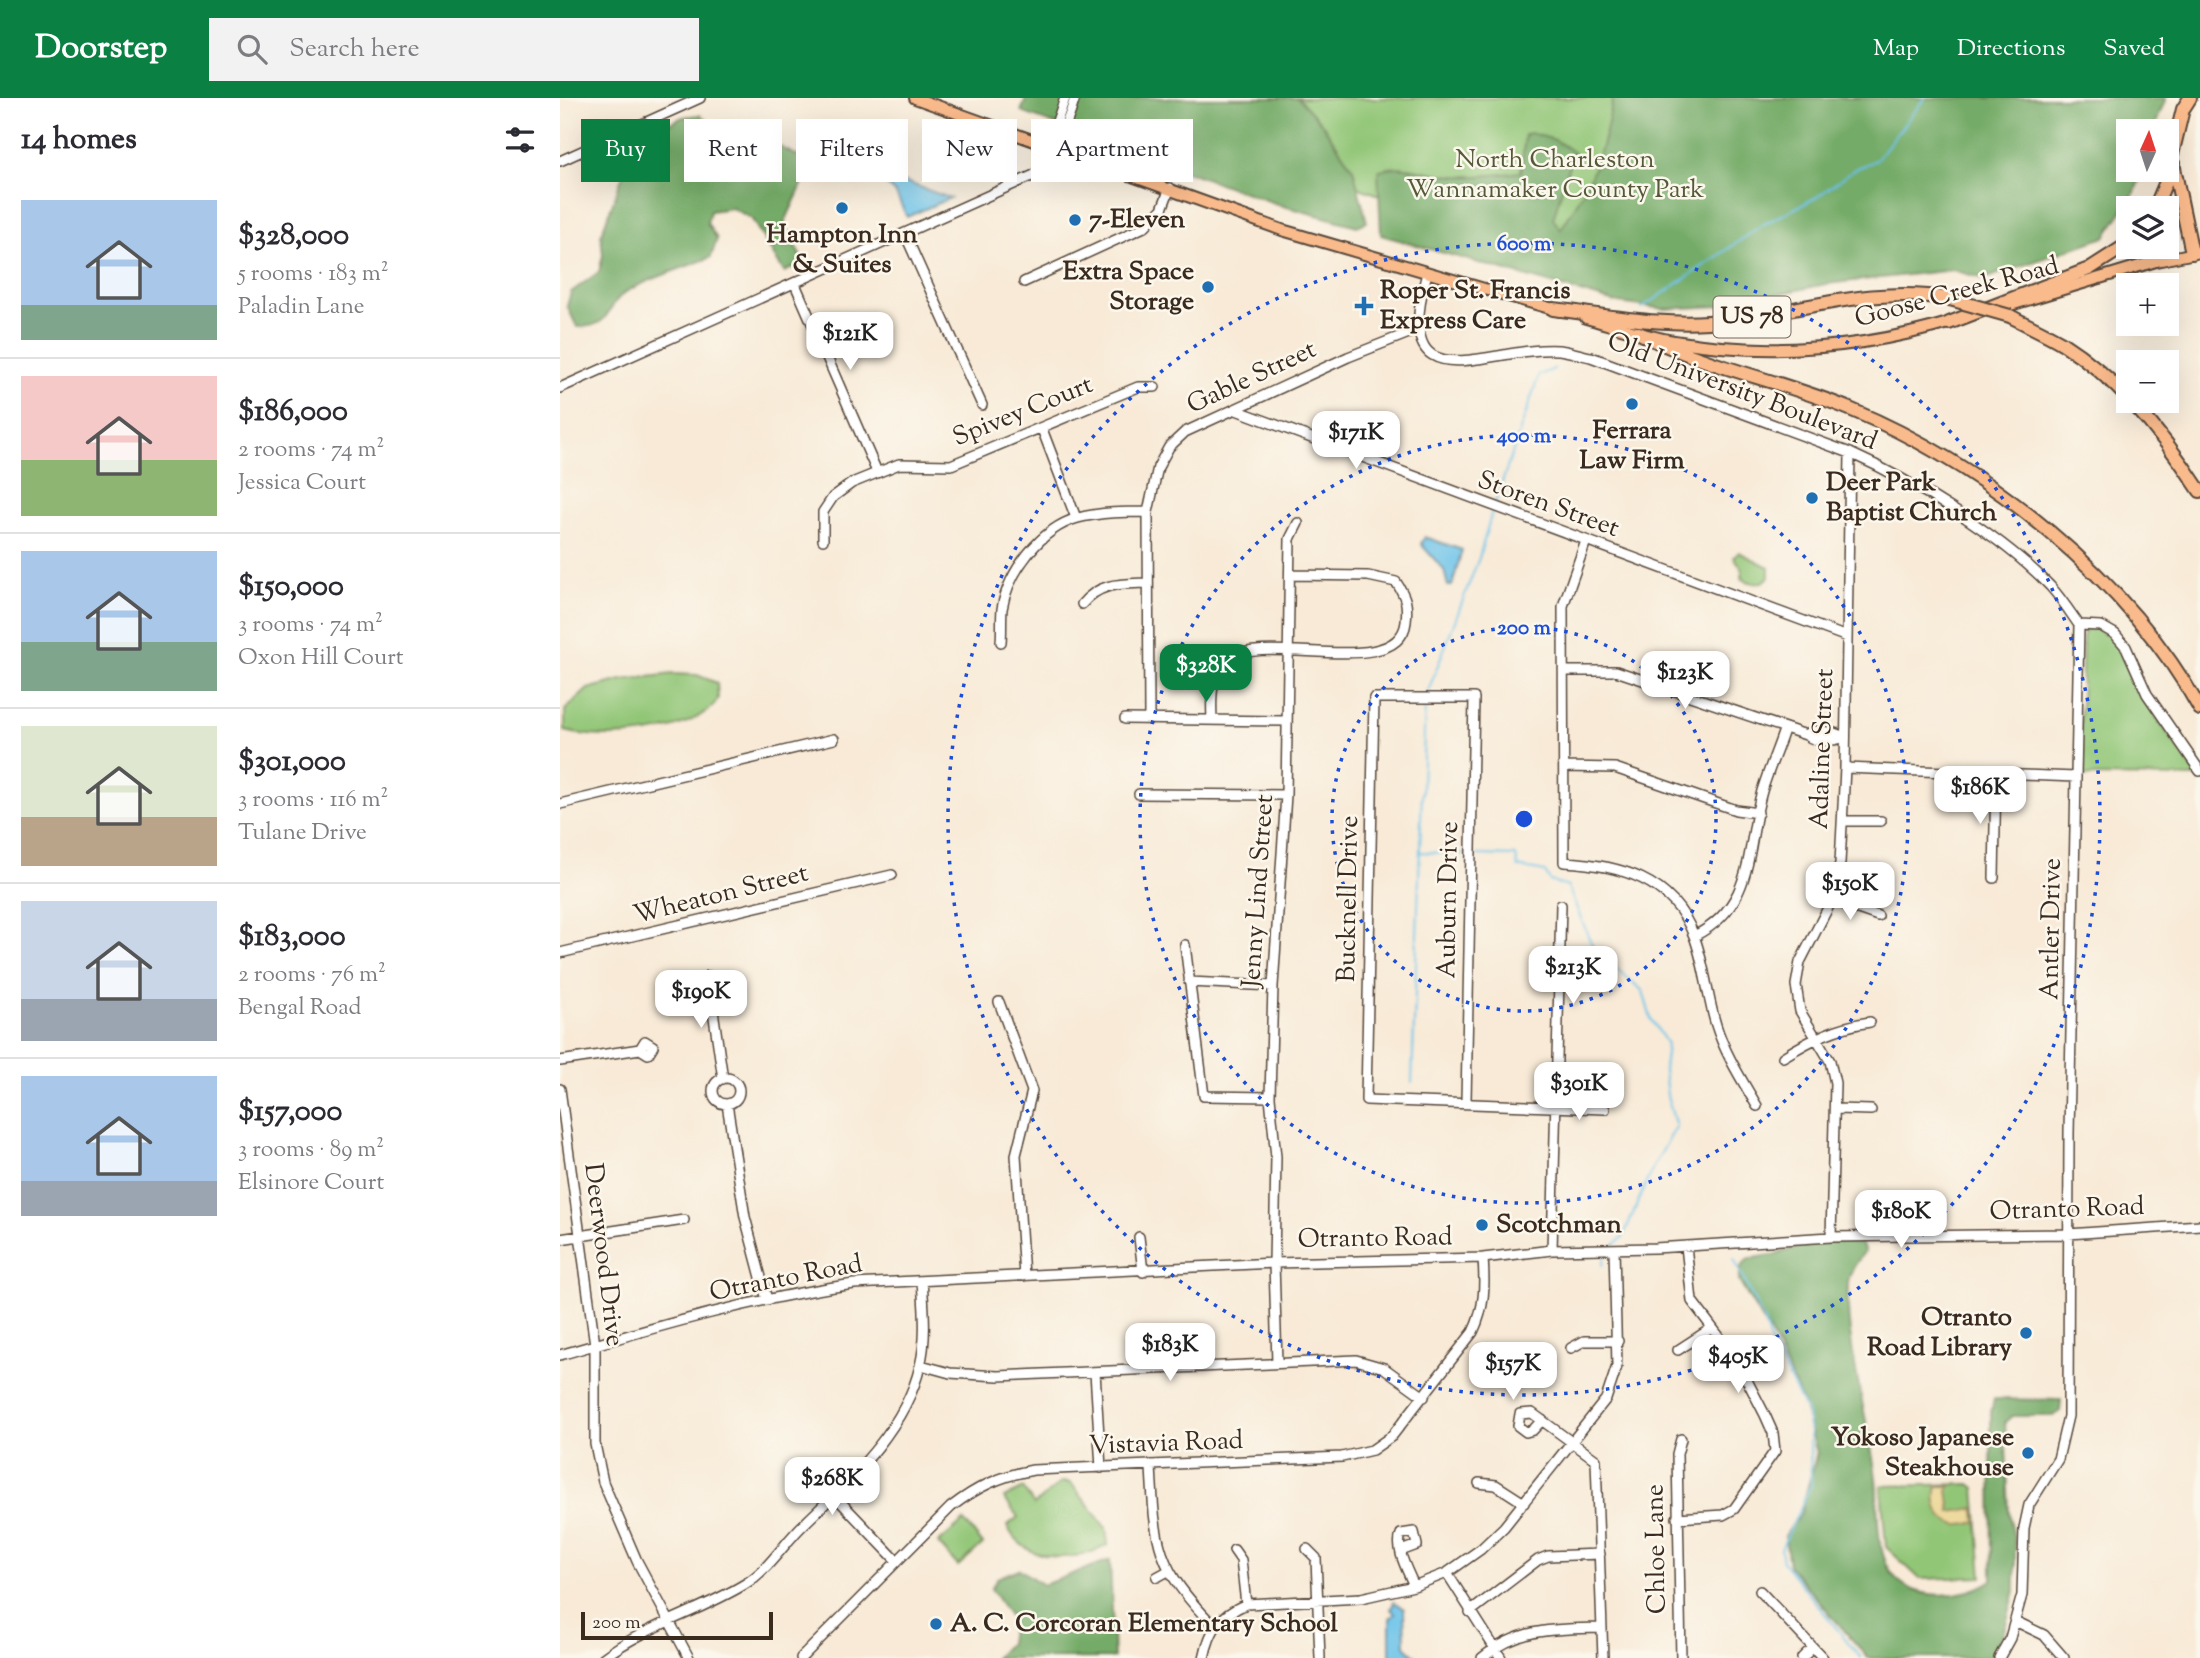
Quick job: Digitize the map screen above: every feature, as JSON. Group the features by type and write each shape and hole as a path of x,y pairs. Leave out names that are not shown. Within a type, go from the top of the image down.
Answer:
{"highway":[{"path":"2179,125 2190,98"},
{"path":"2179,181 2196,252"},
{"path":"1949,323 2089,269 2116,252"},
{"name":"US 78","path":"1553,309 1665,323 1698,323 1763,315 1849,298 1931,296 1950,299 2010,316 2063,344 2112,384 2150,424 2200,491"},
{"name":"US 78","path":"1639,334 1678,353 1853,410 1958,464 2010,501 2083,562 2140,624 2200,709"}],"main road":[{"name":"US 78","path":"915,98 1031,140"},
{"name":"US 78","path":"1152,182 1282,230 1639,334"},
{"name":"Goose Creek Road","path":"1639,334 1713,346 1780,350 1831,347 1894,338 2196,252"}],"street":[{"path":"560,161 700,98"},
{"path":"1058,119 1065,98"},
{"path":"1069,119 1075,98"},
{"path":"560,388 1031,176"},
{"path":"1024,282 1144,227 1161,209 1170,188"},
{"path":"905,234 982,405"},
{"path":"1419,329 1419,300 1427,273"},
{"path":"795,284 877,472"},
{"name":"Gable Street","path":"1149,719 1148,512 1158,467 1169,447 1185,432 1348,357 1419,329"},
{"name":"Old University Boulevard","path":"1419,329 1424,345 1433,355 1450,362 1560,350 1602,361 1890,470 1951,509 2012,554 2050,586 2079,625"},
{"name":"Spivey Court","path":"823,540 823,512 832,497 852,483 899,464 951,465 1138,387 1155,387"},
{"name":"Storen Street","path":"1236,410 1847,637"},
{"path":"1042,429 1076,518"},
{"name":"Adaline Street","path":"1831,1237 1836,1109 1830,1061 1800,1011 1796,985 1800,962 1832,900 1843,821 1850,453"},
{"path":"1001,642 1002,608 1012,578 1036,545 1076,518 1109,513 1148,512"},
{"name":"Jenny Lind Street","path":"1277,1363 1274,1263 1276,1157 1270,1097 1273,986 1286,795 1290,539 1298,523"},
{"path":"1586,541 1563,606 1564,862 1624,869 1647,880 1669,897 1694,936 1724,1050 1757,1107"},
{"path":"1212,719 1211,697 1216,677 1227,660 1243,653 1288,650 1368,653 1393,645 1405,630 1409,602 1396,582 1368,576 1290,575"},
{"path":"1082,604 1092,591 1104,586 1148,583"},
{"path":"2079,625 2101,626 2121,640 2147,695 2200,771"},
{"name":"Antler Drive","path":"1999,1658 2015,1622 2022,1595 2025,1522 2037,1489 2058,1457 2068,1419 2068,1234 2079,625"},
{"path":"1564,671 1616,671 1784,730 1823,740 1845,737"},
{"name":"Bucknell Drive","path":"1466,1102 1366,1100 1374,698 1474,698"},
{"name":"Auburn Drive","path":"1466,1102 1474,698"},
{"path":"1125,719 1287,721"},
{"path":"1694,936 1724,915 1748,870 1758,813 1784,730"},
{"path":"560,804 834,739"},
{"path":"1564,767 1615,768 1735,810 1758,813"},
{"path":"1845,768 2076,777"},
{"path":"1994,878 1996,774"},
{"path":"1139,794 1286,795"},
{"path":"1843,821 1881,821"},
{"name":"Wheaton Street","path":"560,953 892,875"},
{"path":"1832,900 1878,916"},
{"path":"1552,1250 1561,905"},
{"path":"1185,946 1204,1096 1270,1097"},
{"path":"708,976 723,1079"},
{"path":"1189,982 1273,986"},
{"path":"999,1002 1032,1091 1016,1155 1024,1276"},
{"path":"1783,1057 1816,1036 1841,1026 1870,1022"},
{"path":"560,1061 640,1049"},
{"path":"723,1079 735,1082 739,1089 735,1101 727,1104 719,1102 713,1091 716,1083 723,1079"},
{"name":"Deerwood Drive","path":"560,1089 595,1345 595,1444 603,1482 637,1561 689,1658"},
{"path":"1466,1102 1605,1109"},
{"path":"727,1104 746,1217 767,1300"},
{"path":"1836,1109 1871,1110"},
{"path":"560,1239 582,1238 684,1220"},
{"name":"Otranto Road","path":"560,1355 767,1300 854,1284 1143,1272 1274,1263 1483,1258 1552,1250 1686,1246 1831,1237 2068,1234 2200,1225"},
{"path":"1139,1237 1143,1272"},
{"path":"1677,1518 1723,1515 1734,1508 1775,1451 1773,1433 1736,1359 1692,1301 1686,1246"},
{"path":"1204,1658 1214,1626 1229,1611 1247,1604 1361,1598 1414,1586 1447,1573 1481,1549 1524,1503 1606,1399 1617,1366 1614,1249"},
{"name":"Vistavia Road","path":"801,1658 951,1507 975,1489 1001,1476 1033,1470 1342,1458 1371,1450 1392,1436 1473,1332 1482,1314 1485,1291 1483,1258"},
{"path":"603,1658 631,1637 746,1584 834,1495 885,1438 911,1395 921,1365 924,1336 922,1281"},
{"path":"1678,1350 1712,1328"},
{"path":"1572,1348 1584,1341 1618,1341"},
{"path":"921,1365 972,1376 1339,1360 1372,1363 1384,1368 1424,1397"},
{"path":"1095,1372 1101,1468"},
{"path":"1542,1420 1596,1460 1603,1658"},
{"name":"Chloe Lane","path":"1681,1439 1676,1454 1681,1658"},
{"path":"1151,1466 1157,1542 1168,1571 1214,1626"},
{"path":"1479,1483 1496,1485 1524,1503"},
{"path":"834,1495 897,1562"},
{"path":"1307,1549 1316,1558 1320,1658"},
{"path":"1234,1550 1241,1560 1247,1604"},
{"path":"1401,1551 1414,1586"},
{"path":"1470,1612 1538,1560 1548,1556 1600,1554"},
{"path":"1157,1577 1168,1571"},
{"path":"1447,1573 1499,1654"},
{"path":"1760,1591 1823,1658"},
{"path":"2015,1622 2044,1635 2064,1658"},
{"path":"1482,1658 1499,1654 1519,1635 1537,1630 1602,1628"},
{"path":"1802,1658 1812,1648"}],"green space":[{"path":"1026,98 1298,98 1322,124 1353,169 1367,222 1357,226 1283,206 1193,174 1193,119 1041,119 1021,112"},
{"name":"North Charleston Wannamaker County Park","path":"1102,98 1764,98 1574,263 1193,130 1193,119 1162,119"},
{"path":"1613,98 2166,98 2158,119 2116,119 2116,182 2138,182 2132,196 2116,196 2116,220 2105,237 1984,279 1953,270 1826,284 1720,306 1665,309 1618,303 1381,235 1378,171 1401,167 1468,176 1521,172 1525,135 1530,133 1555,140 1573,152 1553,219 1561,229 1581,196 1605,135"},
{"path":"700,115 706,119 684,119 684,182 782,182 782,148 796,155 796,182 803,182 784,224 804,263 784,272 751,218 732,208 710,211 707,223 717,239 711,257 630,290 617,300 602,321 577,327 567,306 571,292 599,272 603,255 601,235 620,182 670,182 670,123 683,117"},
{"path":"1739,552 1769,567 1769,577 1756,583 1742,579 1742,568 1734,557"},
{"path":"2095,628 2120,644 2141,695 2198,777 2079,776 2083,636 2086,629"},
{"path":"673,674 697,675 717,683 718,700 688,722 668,729 624,736 565,731 565,710 588,689 621,680"},
{"path":"1810,1243 1861,1243 1865,1251 1854,1266 1848,1283 1850,1332 1876,1478 1882,1550 1891,1572 1900,1582 1912,1589 1939,1595 1968,1591 1992,1580 1991,1412 1994,1399 2061,1400 2060,1412 2053,1416 2012,1416 2005,1422 2009,1512 2015,1544 2015,1591 2004,1631 1991,1658 1868,1658 1789,1566 1785,1536 1801,1512 1817,1453 1803,1403 1774,1340 1739,1281 1741,1267 1748,1259 1777,1254"},
{"path":"1062,1482 1071,1483 1106,1528 1108,1545 1095,1551 1067,1557 1039,1554 1015,1539 1007,1526 1018,1517 1004,1498 1023,1488 1034,1505"},
{"path":"1970,1484 1975,1488 1982,1577 1920,1579 1886,1547 1881,1486"},
{"path":"964,1521 983,1544 958,1566 938,1543"},
{"path":"1110,1560 1114,1658 995,1658 1009,1643 1012,1620 991,1589 997,1578 1019,1569 1043,1585"}],"sand":[{"path":"1937,1486 1951,1486 1948,1490 1951,1512 1975,1508 1976,1522 1958,1525 1944,1518 1936,1505"}],"water":[{"path":"887,182 905,182 950,198 907,217 896,194"},
{"path":"1425,537 1462,550 1452,586 1448,586 1444,570 1421,544"},
{"path":"1394,1602 1404,1609 1405,1646 1418,1658 1390,1658 1390,1618 1395,1614 1391,1609"}],"waterway":[{"path":"1642,308 1764,224 1817,197 1853,170 1876,160 1925,98"},
{"path":"1495,503 1539,375 1554,369"},
{"path":"1427,694 1479,558 1493,508"},
{"path":"1412,1083 1425,703"},
{"path":"1420,852 1464,854"},
{"path":"1478,855 1516,856 1518,867 1545,872 1550,881 1568,887 1594,950 1643,991 1651,1019 1667,1044 1664,1070 1667,1095 1676,1127 1653,1167 1623,1237 1615,1244"},
{"path":"1602,1265 1606,1253"},
{"path":"1734,1259 1764,1321 1769,1339 1806,1411 1810,1432 1811,1485 1781,1549 1783,1562 1861,1658"}],"place":[{"name":"Hampton Inn & Suites","path":"842,208"},
{"name":"7-Eleven","path":"1075,220"},
{"name":"Extra Space Storage","path":"1208,287"},
{"name":"Roper St. Francis Express Care","path":"1364,306"},
{"name":"Ferrara Law Firm","path":"1632,404"},
{"name":"Deer Park Baptist Church","path":"1812,498"},
{"name":"Scotchman","path":"1482,1225"},
{"name":"Otranto Road Library","path":"2026,1333"},
{"name":"Yokoso Japanese Steakhouse","path":"2028,1453"},
{"name":"A. C. Corcoran Elementary School","path":"936,1624"}]}
